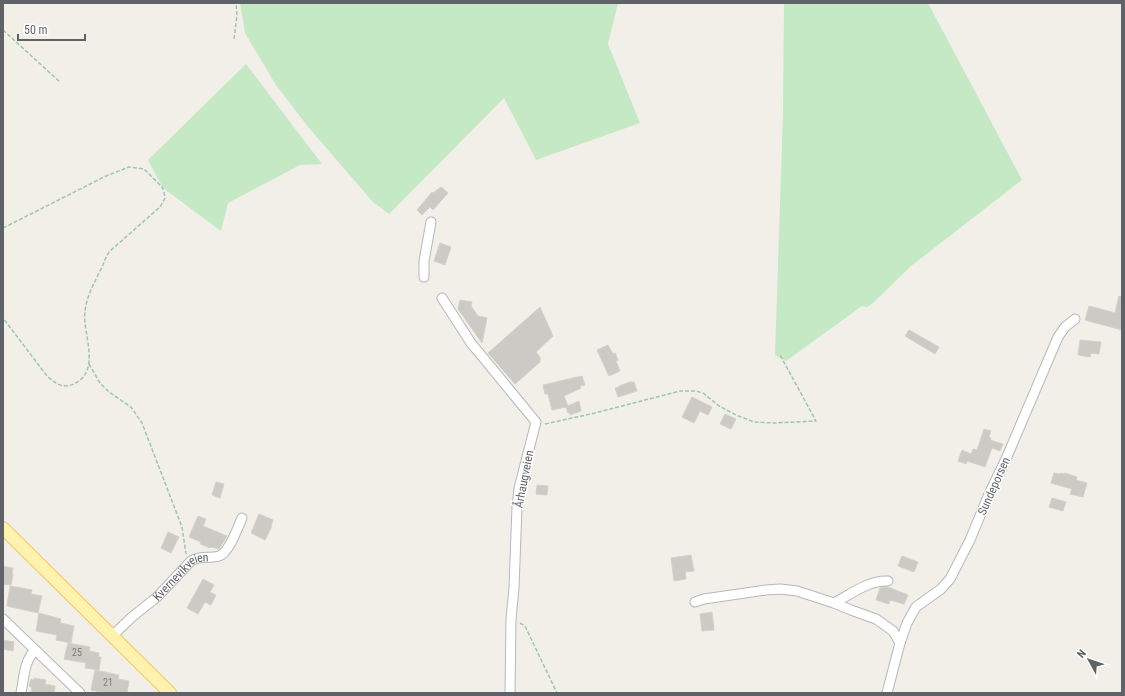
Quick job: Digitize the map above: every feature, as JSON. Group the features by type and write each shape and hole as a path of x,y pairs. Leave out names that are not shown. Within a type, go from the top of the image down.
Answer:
{"main road":[{"path":"3,528 170,693"}],"street":[{"path":"424,277 424,261 431,222"},
{"path":"442,298 471,343 536,422"},
{"name":"Sundeporsen","path":"887,693 907,623 916,607 941,588 950,578 970,540 1058,337 1065,327 1075,319"},
{"name":"Århaugveien","path":"510,693 511,619 514,588 517,507 520,488 536,422"},
{"name":"Kvernevikveien","path":"112,636 132,617 157,597 188,564 198,557 218,556 223,553 228,547 242,518"},
{"path":"834,603 874,583 888,581"},
{"path":"695,602 704,599 780,589 797,592 834,603 883,623 893,631 900,644"},
{"path":"3,619 80,693"},
{"path":"21,693 27,661 35,650"}],"path":[{"path":"234,38 237,14 236,3"},
{"path":"3,30 60,82"},
{"path":"3,228 106,176 129,167 144,170 162,187 164,192 165,198 160,207 110,251 92,287 88,298 85,319 89,364 87,371 75,384 68,386 59,385 46,376 3,318"},
{"path":"536,422 547,424 680,391 696,391 703,393 719,406 754,422 774,423 816,421 780,355"},
{"path":"89,364 100,383 109,392 131,407 142,423 182,527 188,564"},
{"path":"511,619 525,626 557,693"}],"green space":[{"path":"240,3 618,3 608,44 640,123 536,160 504,98 389,214 373,202 309,128 276,85 245,33"},
{"path":"784,3 928,3 1022,180 911,266 874,302 867,307 862,306 786,361 775,355 783,114"},
{"path":"246,64 322,164 300,165 228,203 221,231 163,188 148,160"}],"building":[{"path":"441,187 448,193 433,210 430,207 422,215 417,210 432,192 433,193"},
{"path":"440,243 451,247 445,265 434,261"},
{"path":"1119,296 1122,297 1122,330 1085,320 1089,306 1115,313"},
{"path":"460,300 472,302 471,306 478,316 487,318 482,343 458,309"},
{"path":"540,307 553,336 536,352 540,357 540,362 515,384 488,353"},
{"path":"909,330 939,347 935,354 905,336"},
{"path":"1080,340 1101,342 1099,354 1091,353 1090,357 1078,355"},
{"path":"608,345 613,354 615,353 620,371 609,376 597,350"},
{"path":"582,376 585,385 580,386 581,388 564,396 568,406 579,401 581,411 570,415 566,407 552,410 548,394 545,394 543,385"},
{"path":"630,382 634,382 637,391 618,397 615,388"},
{"path":"692,397 712,407 708,415 700,411 694,423 682,417"},
{"path":"725,414 736,419 731,429 720,424"},
{"path":"984,429 991,431 989,437 991,438 990,440 1003,444 1000,451 992,448 985,467 967,461 966,464 958,461 962,450 971,454 973,449 977,450"},
{"path":"1054,473 1065,473 1077,477 1076,480 1087,483 1083,497 1070,494 1072,489 1051,483"},
{"path":"216,482 224,484 220,498 212,495"},
{"path":"537,485 548,486 547,495 536,494"},
{"path":"1052,498 1066,502 1063,511 1049,507"},
{"path":"259,514 273,520 272,526 265,540 251,533"},
{"path":"198,516 206,519 203,526 227,536 219,549 210,548 200,544 201,542 189,537"},
{"path":"168,532 179,537 171,553 161,548"},
{"path":"691,555 694,571 685,572 686,579 674,581 671,558"},
{"path":"902,556 918,562 914,572 898,566"},
{"path":"3,566 13,568 11,585 3,584"},
{"path":"203,579 214,585 210,592 216,595 211,605 205,602 198,614 187,608"},
{"path":"10,586 32,590 31,594 42,596 38,613 7,606"},
{"path":"888,587 908,595 904,604 890,600 889,604 876,600 880,588"},
{"path":"712,612 714,630 702,631 700,614"},
{"path":"39,613 61,619 60,623 74,626 71,643 56,640 57,635 36,631"},
{"path":"3,640 14,642 13,651 3,649"},
{"path":"68,643 90,647 89,651 99,653 98,657 101,657 99,670 85,668 86,663 64,659"},
{"path":"95,670 119,675 118,679 129,681 127,693 105,693 91,690"},
{"path":"34,678 46,680 45,684 55,686 54,693 31,693 32,687 29,686 31,679 34,680"}]}
